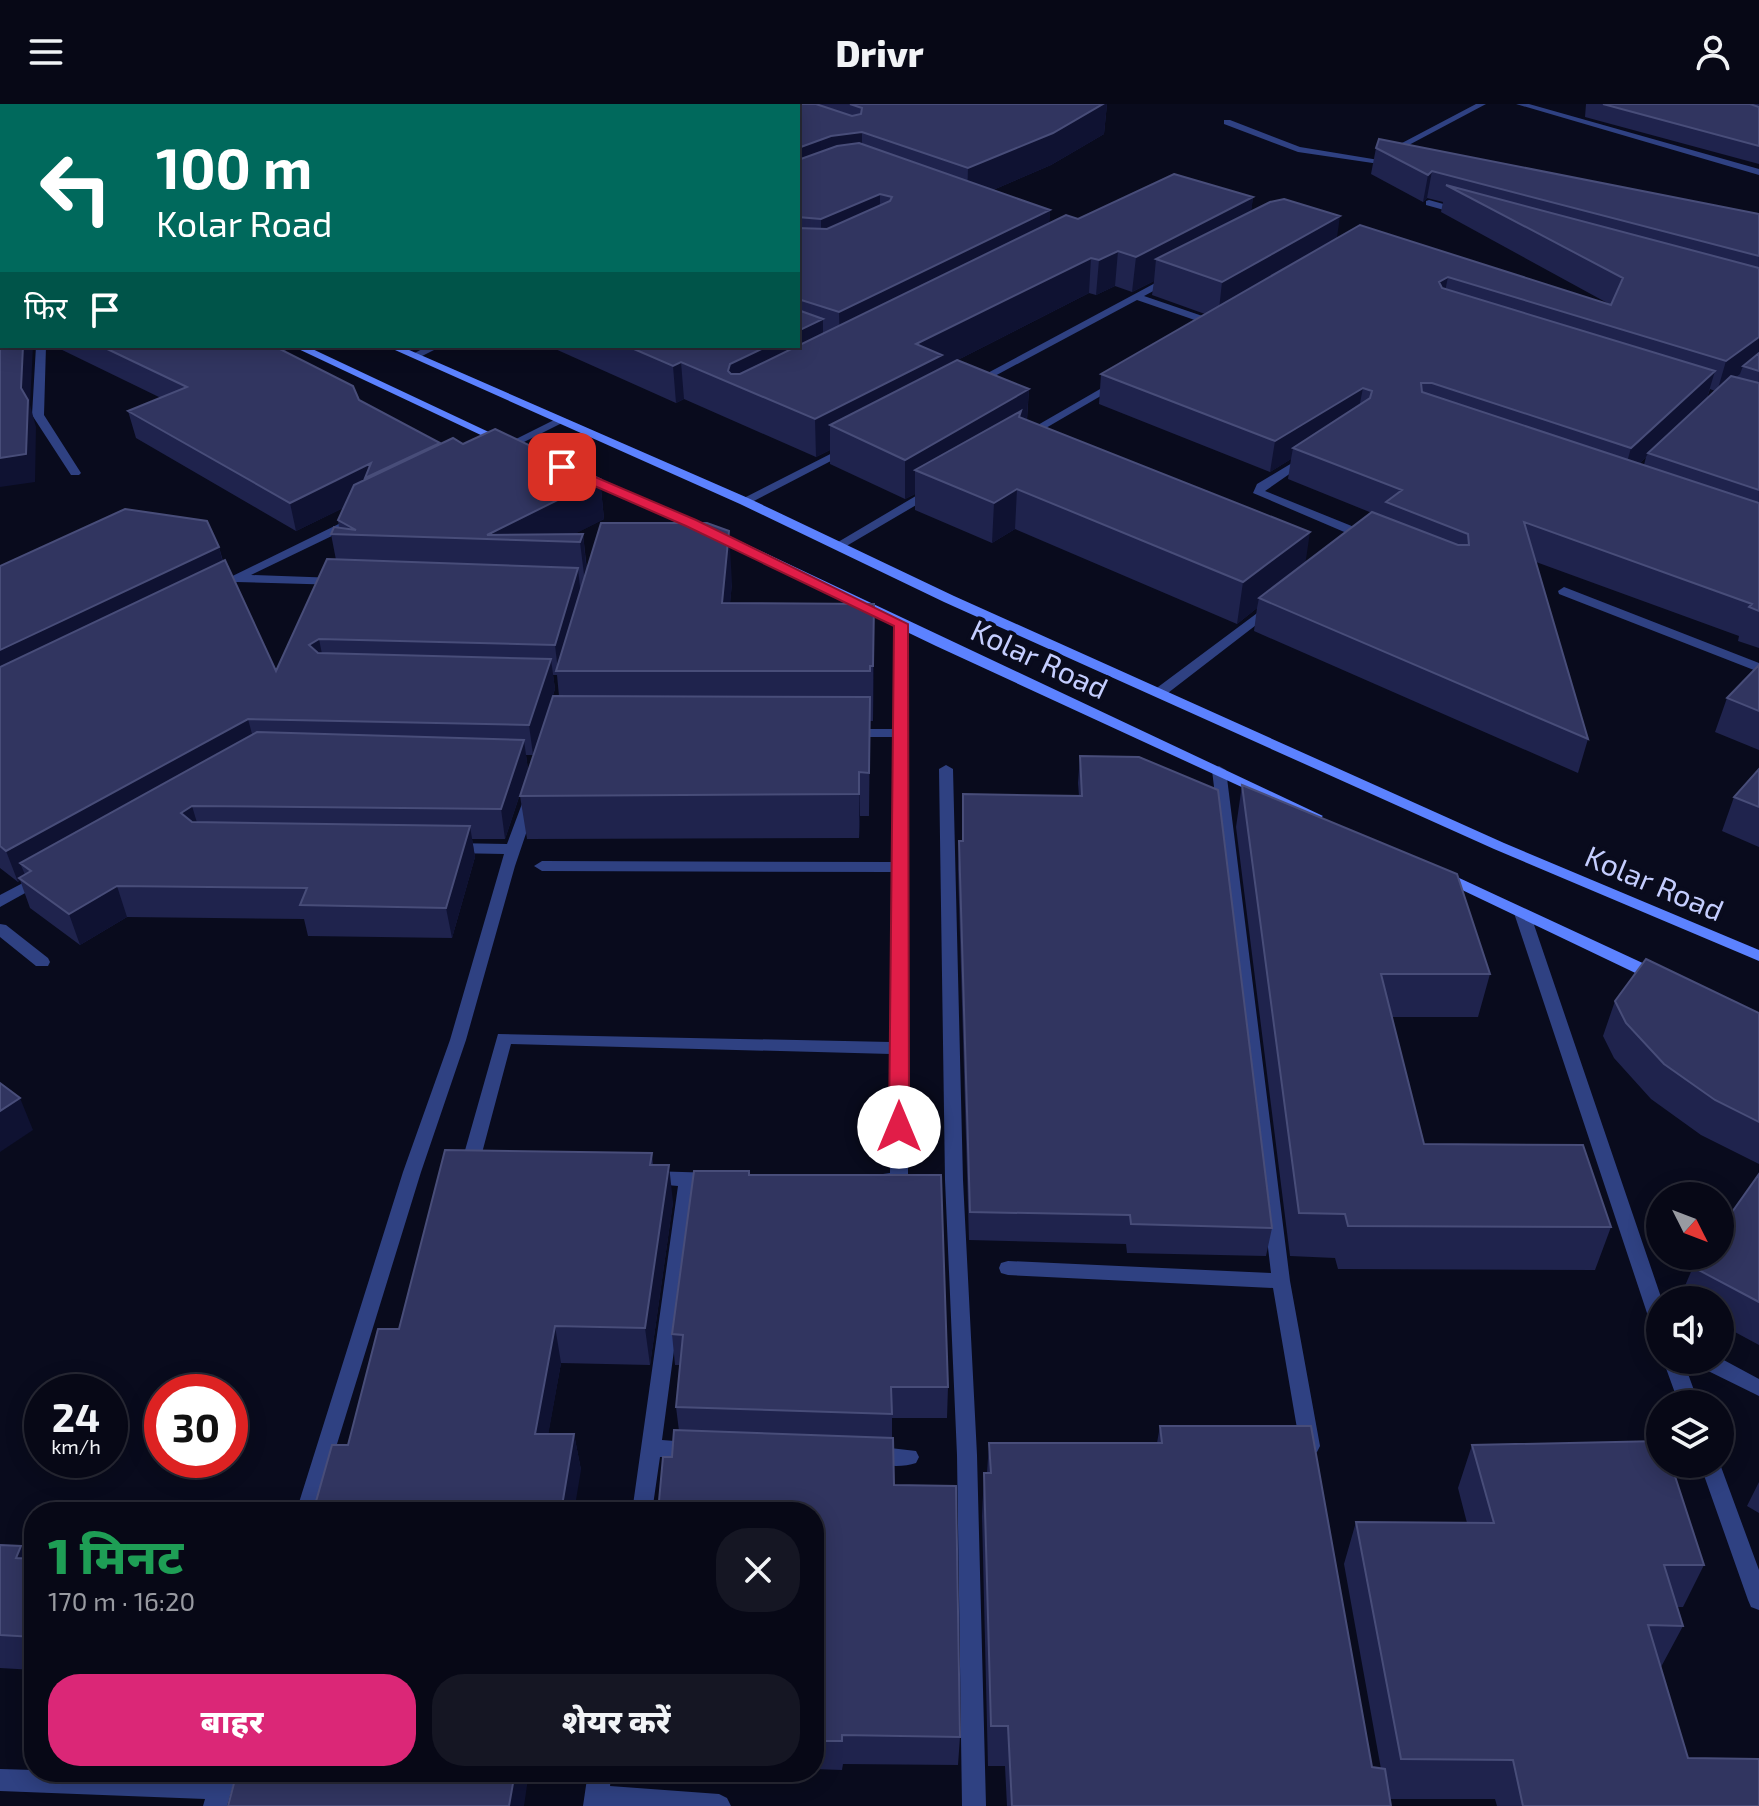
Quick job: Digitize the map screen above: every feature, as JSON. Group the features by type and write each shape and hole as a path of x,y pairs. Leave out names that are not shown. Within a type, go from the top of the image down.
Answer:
{"main road":[{"path":"301,348 518,448"},
{"name":"Kolar Road","path":"396,348 744,501 949,599 1499,846 1759,956"},
{"name":"Kolar Road","path":"566,469 691,523 1334,825"},
{"path":"1421,866 1675,985"}],"street":[{"path":"1375,160 1482,104"},
{"path":"1520,104 1759,172"},
{"path":"1227,122 1298,149 1406,166"},
{"path":"1429,203 1470,214"},
{"path":"975,396 961,390 1187,269"},
{"path":"1135,296 1221,326"},
{"path":"1207,334 1234,319"},
{"path":"41,348 38,415 75,473"},
{"path":"414,356 432,348"},
{"path":"1016,441 1125,379"},
{"path":"1030,419 1043,425"},
{"path":"483,459 518,448 562,420"},
{"path":"744,501 866,438"},
{"path":"1321,449 1261,487 1259,493 1372,538 1353,545"},
{"path":"839,545 948,481"},
{"path":"206,592 372,512"},
{"path":"665,533 691,523"},
{"path":"234,578 345,582"},
{"path":"1564,591 1759,668"},
{"path":"1159,693 1281,599"},
{"path":"869,1180 899,1180 901,624"},
{"path":"837,733 901,733"},
{"path":"946,769 954,1180 967,1455 974,1806"},
{"path":"1219,770 1281,1281 1314,1466"},
{"path":"309,1502 412,1172 458,1040 533,791"},
{"path":"436,847 514,849"},
{"path":"542,866 900,867"},
{"path":"0,902 55,871"},
{"path":"1522,913 1648,1286"},
{"path":"0,929 42,962"},
{"path":"484,1170 468,1169 504,1038 899,1048"},
{"path":"625,1177 733,1180"},
{"path":"644,1502 688,1180"},
{"path":"1008,1268 1281,1281"},
{"path":"1732,1374 1759,1388"},
{"path":"652,1448 712,1450"},
{"path":"849,1455 909,1457"},
{"path":"1715,1478 1759,1600"},
{"path":"0,1780 24,1781"},
{"path":"49,1782 220,1789"},
{"path":"598,1782 595,1802 719,1806"}],"building":[{"path":"800,104 816,104 852,116 861,114 862,108 850,104 1103,104 1053,133 968,168 862,132 831,136 800,147"},
{"path":"1603,104 1750,104 1759,107 1759,146"},
{"path":"1379,139 1759,214 1759,256 1432,171 1428,175 1376,148"},
{"path":"859,143 1050,210 839,312 800,300 800,228 827,229 890,201 892,197 880,194 821,219 800,217 800,159 837,146"},
{"path":"1174,174 1253,197 1136,257 1118,251 1099,260 1091,258 916,344 942,355 815,419 681,362 673,366 632,348 764,348 730,364 728,371 731,374 740,374 793,348 800,348 800,345 1066,215 1078,219"},
{"path":"1446,185 1759,268 1759,337 1726,361 1448,277 1439,282 1442,288 1715,371 1631,448 1432,383 1421,383 1422,392 1759,503 1759,611 1749,607 1752,604 1524,522 1588,739 1259,598 1372,512 1458,545 1469,545 1468,534 1386,502 1402,490 1293,448 1370,398 1372,391 1363,388 1275,441 1101,374 1360,225 1611,305 1623,278"},
{"path":"1284,199 1340,216 1222,282 1156,259 1270,202"},
{"path":"800,311 823,319 800,330"},
{"path":"0,348 23,348 21,388 28,400 26,454 0,458"},
{"path":"105,348 278,348 353,386 359,400 440,443 365,478 371,463 290,503 128,411 187,387"},
{"path":"1759,353 1759,371 1743,366"},
{"path":"957,360 1029,389 905,460 830,425"},
{"path":"1731,376 1759,383 1759,490 1648,453"},
{"path":"1021,411 1019,417 1310,532 1243,582 1017,489 994,503 915,470"},
{"path":"495,429 600,479 487,535 583,534 580,542 331,534 334,527 356,530 338,520 354,485 453,438 463,444"},
{"path":"125,509 207,521 219,547 0,650 0,566"},
{"path":"601,523 707,523 729,531 722,603 874,604 873,666 870,666 870,671 556,671"},
{"path":"327,559 578,568 555,645 319,639 309,645 318,653 551,659 529,725 248,719 6,851 0,846 0,667 225,560 276,671"},
{"path":"1759,665 1759,711 1727,698"},
{"path":"553,696 870,697 869,773 859,772 859,794 520,796"},
{"path":"257,732 524,740 501,809 192,806 181,813 192,822 470,826 446,908 300,905 307,888 117,886 69,914 19,878 31,871 20,863"},
{"path":"1080,756 1139,757 1218,790 1272,1228 1131,1224 1130,1215 970,1212 959,841 963,841 963,794 1082,796"},
{"path":"1759,769 1759,807 1734,797"},
{"path":"1242,785 1457,874 1490,974 1381,974 1424,1144 1583,1145 1611,1227 1348,1226 1345,1214 1299,1213"},
{"path":"1646,959 1759,1013 1759,1122 1715,1100 1664,1064 1626,1023 1615,1001"},
{"path":"0,1083 20,1098 0,1111"},
{"path":"445,1150 652,1153 650,1165 669,1165 645,1328 555,1326 535,1434 574,1434 563,1502 316,1502 332,1445 348,1445 378,1329 399,1329"},
{"path":"694,1171 749,1171 749,1175 941,1175 948,1387 891,1387 892,1414 676,1407 683,1335 672,1334"},
{"path":"1759,1174 1759,1302 1734,1286 1699,1270 1734,1270 1734,1209"},
{"path":"1160,1426 1311,1426 1372,1767 1385,1769 1391,1806 1012,1806 1008,1726 991,1726 984,1473 991,1473 989,1443 1162,1443"},
{"path":"674,1430 893,1438 894,1485 956,1486 960,1737 842,1735 842,1741 824,1741 824,1502 659,1502 663,1457 672,1457"},
{"path":"1646,1441 1646,1478 1676,1478 1704,1565 1664,1565 1683,1626 1648,1625 1688,1758 1759,1759 1759,1806 1523,1806 1513,1760 1401,1759 1356,1522 1494,1523 1472,1445"},
{"path":"0,1545 21,1546 16,1558 24,1558 24,1636 0,1635"},
{"path":"234,1782 513,1782 509,1806 228,1806"}],"route":[{"path":"562,467 691,523 901,624 899,1127"}]}
